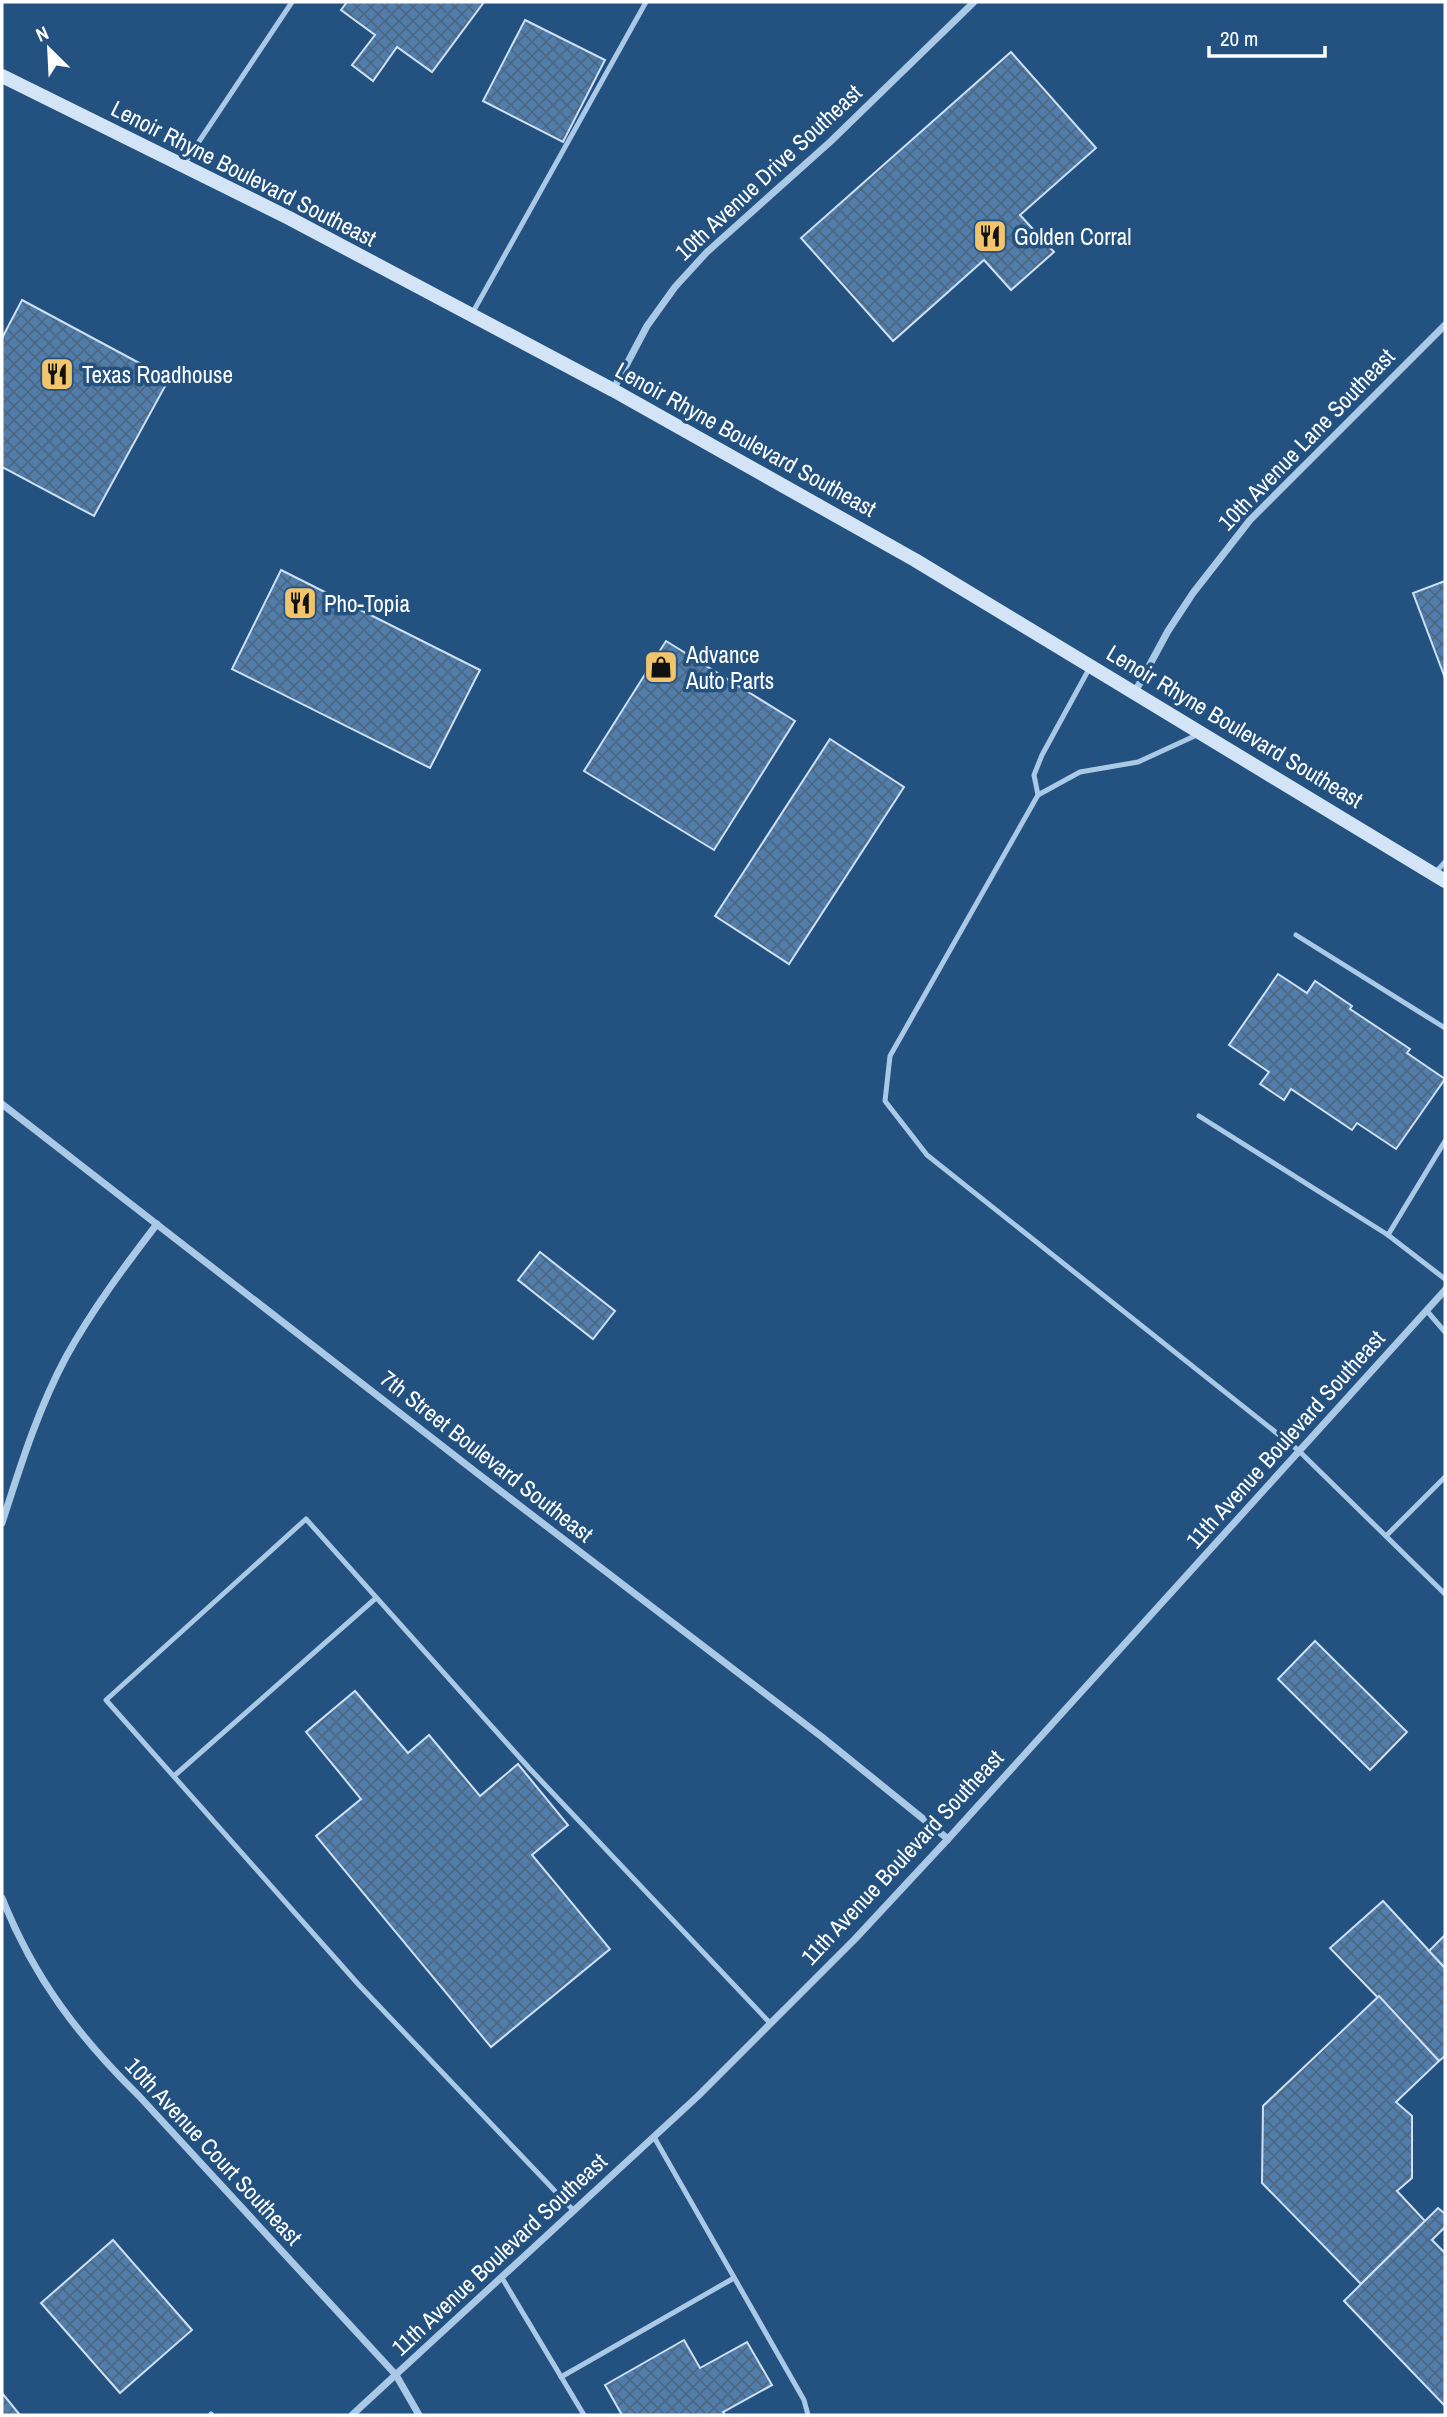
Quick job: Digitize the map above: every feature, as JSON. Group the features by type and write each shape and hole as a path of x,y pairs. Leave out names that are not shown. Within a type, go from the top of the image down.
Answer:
{"main road":[{"name":"Lenoir Rhyne Boulevard Southeast","path":"2,76 289,218 613,390 903,554 1440,878"}],"street":[{"name":"10th Avenue Drive Southeast","path":"613,390 647,326 675,287 707,252 830,142 974,2"},
{"name":"10th Avenue Lane Southeast","path":"1135,692 1168,631 1193,593 1250,520 1445,325"},
{"name":"7th Street Boulevard Southeast","path":"2,1104 477,1474 822,1737 948,1839"},
{"path":"2,1523 26,1449 65,1359 107,1289 157,1224"},
{"name":"11th Avenue Boulevard Southeast","path":"352,2415 654,2137 771,2024 948,1839 1445,1290"},
{"name":"10th Avenue Court Southeast","path":"2,1898 43,1981 71,2023 103,2061 139,2096 396,2375 419,2415"}],"lane":[{"path":"182,167 292,2"},
{"path":"472,315 646,2"},
{"path":"1038,795 1034,775 1042,755 1091,666"},
{"path":"1202,733 1138,762 1080,772 1038,795 890,1056 885,1101 926,1155 1298,1451 1445,1594"},
{"path":"1440,878 1445,862"},
{"path":"1296,935 1445,1028"},
{"path":"1199,1116 1388,1236 1445,1279"},
{"path":"1388,1236 1445,1141"},
{"path":"1427,1311 1445,1332"},
{"path":"1386,1536 1445,1477"},
{"path":"574,2211 359,1984 106,1700 306,1519 530,1769 771,2024"},
{"path":"174,1776 376,1598"},
{"path":"654,2137 804,2400 808,2415"},
{"path":"502,2278 584,2415"},
{"path":"561,2377 734,2278"}],"building":[{"path":"347,2 484,2 432,72 397,47 373,81 352,65 375,35 341,10"},
{"path":"525,20 605,60 563,142 483,101"},
{"path":"1011,52 1096,148 1020,215 1054,252 1011,290 984,260 893,341 801,238"},
{"path":"22,300 169,379 94,516 2,467 2,338"},
{"path":"281,570 480,670 430,768 232,669"},
{"path":"1445,581 1445,678 1413,593"},
{"path":"666,641 795,721 714,850 584,771"},
{"path":"830,739 904,787 789,964 715,916"},
{"path":"1278,974 1307,993 1315,981 1352,1006 1350,1009 1410,1049 1407,1053 1445,1079 1396,1149 1357,1123 1352,1130 1291,1089 1284,1100 1260,1084 1269,1072 1229,1045"},
{"path":"540,1252 615,1311 593,1339 518,1280"},
{"path":"1315,1641 1407,1732 1370,1770 1278,1679"},
{"path":"355,1691 408,1753 429,1735 480,1796 518,1764 568,1825 532,1855 610,1949 491,2047 316,1836 361,1799 306,1732"},
{"path":"1383,1901 1445,1968 1445,2056 1439,2061 1330,1948"},
{"path":"1445,1935 1445,1968 1429,1951"},
{"path":"1379,1996 1439,2061 1396,2102 1412,2116 1412,2178 1397,2191 1425,2221 1361,2284 1262,2183 1263,2106"},
{"path":"1438,2208 1445,2214 1445,2227 1432,2240 1445,2253 1445,2406 1344,2301"},
{"path":"113,2240 192,2330 120,2393 41,2303"},
{"path":"684,2340 700,2368 747,2342 772,2385 723,2412 725,2415 622,2415 605,2385"},
{"path":"2,2393 20,2415 2,2415"}],"place":[{"name":"Golden Corral","path":"990,236"},
{"name":"Texas Roadhouse","path":"57,374"},
{"name":"Pho-Topia","path":"300,603"},
{"name":"Advance Auto Parts","path":"661,667"}]}
